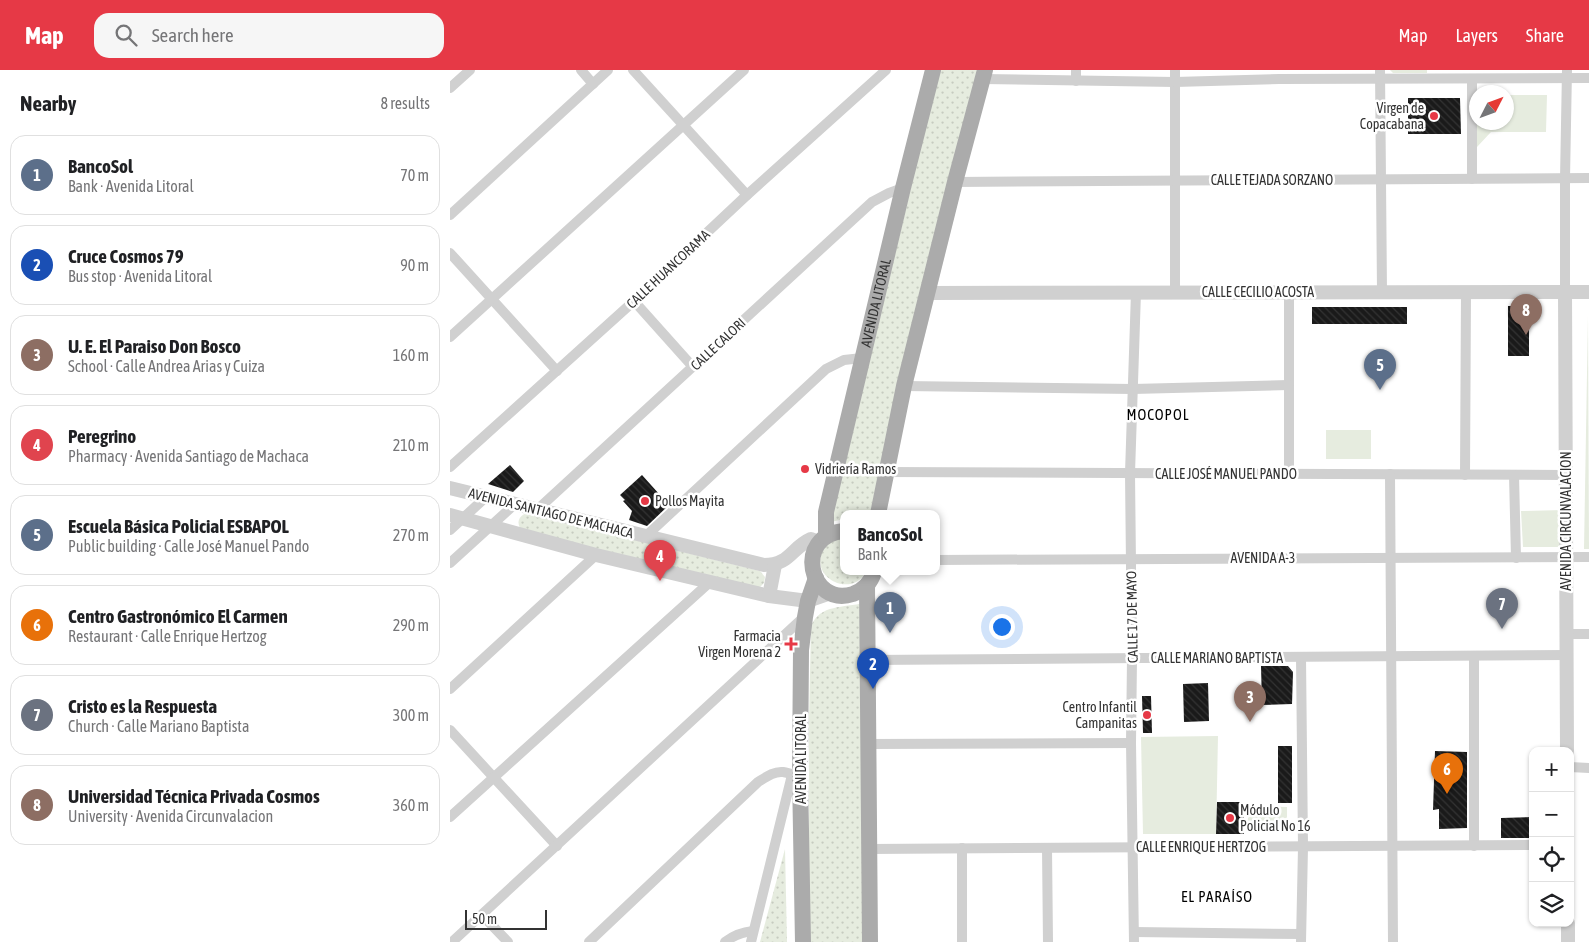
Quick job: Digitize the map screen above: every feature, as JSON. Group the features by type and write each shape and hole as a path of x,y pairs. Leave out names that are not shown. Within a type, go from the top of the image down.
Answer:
{"main road":[{"name":"AVENIDA LITORAL","path":"803,942 796,775 804,617 816,578 812,562 814,551 823,539 826,512 932,70"},
{"path":"879,510 904,386 984,75"},
{"path":"823,539 835,532 840,531"},
{"path":"816,578 822,587 841,595 852,594 862,590 871,578"},
{"path":"870,942 868,660 871,578"}],"street":[{"path":"450,88 470,70"},
{"path":"581,70 593,84"},
{"path":"450,215 608,70"},
{"path":"633,70 747,195"},
{"path":"450,337 744,70"},
{"name":"CALLE HUANCORAMA","path":"450,467 886,70"},
{"path":"1076,70 1076,81"},
{"path":"1175,70 1175,292"},
{"path":"984,75 1076,81 1175,82 1278,75 1380,75 1472,79 1567,74 1589,78"},
{"path":"1565,292 1567,74"},
{"path":"1380,75 1382,292"},
{"path":"1472,79 1472,179"},
{"name":"CALLE TEJADA SORZANO","path":"955,182 1589,178"},
{"name":"CALLE CALORI","path":"538,509 872,202 889,192 903,188"},
{"path":"450,254 557,370"},
{"name":"CALLE 17 DE MAYO","path":"1134,937 1130,473 1136,292"},
{"path":"1289,292 1289,474"},
{"path":"1465,475 1466,292"},
{"name":"AVENIDA CIRCUNVALACION","path":"1565,292 1568,747"},
{"name":"CALLE CECILIO ACOSTA","path":"928,293 1589,292"},
{"path":"634,301 693,367"},
{"path":"646,536 826,369 844,360 862,358"},
{"path":"904,386 1133,389 1289,386"},
{"name":"CALLE JOSÉ MANUEL PANDO","path":"885,472 1566,475"},
{"path":"1390,474 1392,942"},
{"path":"1514,475 1516,558"},
{"name":"AVENIDA SANTIAGO DE MACHACA","path":"450,488 764,565 775,565"},
{"path":"450,530 457,516 486,497"},
{"path":"450,563 515,504"},
{"name":"AVENIDA SANTIAGO DE MACHACA","path":"457,516 596,555 769,596 808,601 831,592"},
{"path":"769,596 775,565 790,556 805,542 811,539 823,539"},
{"path":"450,689 596,555"},
{"name":"AVENIDA A-3","path":"940,560 1589,557"},
{"path":"450,817 710,582"},
{"path":"452,942 804,617"},
{"path":"1567,634 1589,634"},
{"name":"CALLE MARIANO BAPTISTA","path":"868,660 1567,655"},
{"path":"1474,656 1474,846"},
{"path":"1134,937 1301,938 1303,846 1300,657"},
{"path":"450,730 557,846"},
{"path":"868,744 1131,743"},
{"path":"1574,767 1589,768"},
{"path":"589,942 758,782 770,774 782,772 796,775 751,942"},
{"name":"CALLE ENRIQUE HERTZOG","path":"869,849 1529,845"},
{"path":"962,848 962,942"},
{"path":"1047,848 1048,942"},
{"path":"482,915 508,942"},
{"path":"1568,927 1568,942"},
{"path":"725,942 743,932 753,931"}],"shaded area":[{"path":"939,70 978,70 900,381 871,510 840,510 840,520 831,522"},
{"path":"1390,70 1427,70 1427,73 1393,73"},
{"path":"1514,95 1547,95 1546,132 1491,132 1477,147 1476,130 1514,130"},
{"path":"1588,315 1589,549 1584,549"},
{"path":"1326,430 1371,430 1371,459 1326,459"},
{"path":"1564,510 1566,547 1523,547 1521,511"},
{"path":"526,513 760,571 765,577 764,583 759,588 522,531 519,521 521,516"},
{"path":"840,538 840,575 864,575 860,580 852,584 843,584 827,577 822,570 820,562 822,552 832,541"},
{"path":"864,603 866,942 809,942 811,626 815,619 826,610"},
{"path":"1218,736 1216,834 1143,834 1141,737"},
{"path":"1248,806 1287,807 1287,830 1248,829"},
{"path":"785,849 787,942 760,942"}],"building":[{"name":"Virgen de Copacabana","path":"1408,98 1460,98 1461,134 1408,134"},
{"path":"1508,306 1529,306 1529,356 1508,356"},
{"path":"1312,307 1407,307 1407,324 1312,324"},
{"path":"510,465 524,481 513,492 488,484"},
{"name":"Pollos Mayita","path":"642,475 669,505 647,526 629,520 632,511 620,495"},
{"path":"1261,666 1288,666 1293,672 1292,704 1262,705"},
{"path":"1208,683 1209,721 1184,722 1183,684"},
{"name":"Centro Infantil Campanitas","path":"1142,696 1151,696 1152,733 1143,733"},
{"path":"1278,746 1292,746 1292,803 1278,803"},
{"path":"1435,751 1467,752 1467,828 1439,829 1439,809 1433,810"},
{"name":"Módulo Policial No 16","path":"1217,802 1244,802 1244,834 1216,834"},
{"path":"1529,817 1529,838 1501,838 1501,818"}],"place":[{"name":"Virgen de Copacabana","path":"1434,116"},
{"name":"Universidad Técnica Privada Cosmos","path":"1526,335"},
{"name":"Escuela Básica Policial ESBAPOL","path":"1380,390"},
{"name":"Vidriería Ramos","path":"805,469"},
{"name":"Pollos Mayita","path":"645,501"},
{"name":"Peregrino","path":"660,581"},
{"name":"Cristo es la Respuesta","path":"1502,629"},
{"name":"BancoSol","path":"890,633"},
{"name":"Farmacia Virgen Morena 2","path":"791,644"},
{"name":"Cruce Cosmos 79","path":"873,689"},
{"name":"Centro Infantil Campanitas","path":"1147,715"},
{"name":"U. E. El Paraiso Don Bosco","path":"1250,722"},
{"name":"Centro Gastronómico El Carmen","path":"1447,794"},
{"name":"Módulo Policial No 16","path":"1230,818"}],"district":[{"name":"MOCOPOL","path":"1158,415"},
{"name":"EL PARAÍSO","path":"1217,897"}]}
